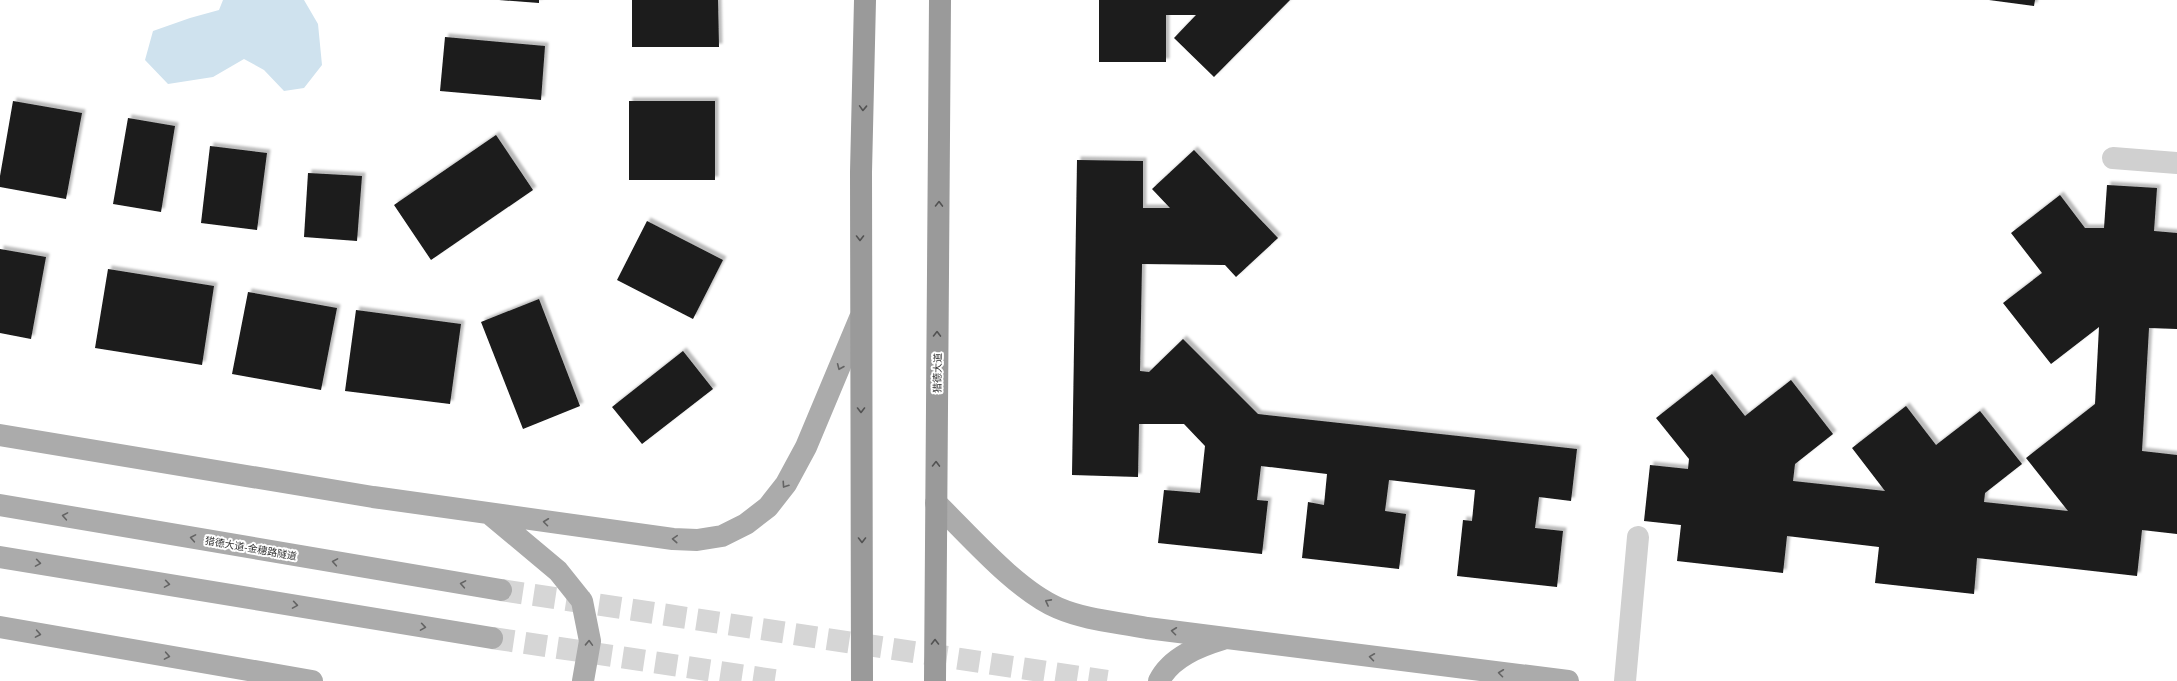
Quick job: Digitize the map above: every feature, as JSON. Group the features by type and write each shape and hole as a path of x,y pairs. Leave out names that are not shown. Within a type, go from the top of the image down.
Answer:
{"highway":[{"path":"851,0 864,69"},
{"path":"862,681 860,318 861,172 865,0"},
{"path":"940,0 941,65"},
{"path":"941,65 948,0"},
{"name":"猎德大道","path":"935,681 941,65"}],"main road":[{"path":"0,435 373,498 673,539 697,540 722,536 746,524 768,507 786,484 806,447 860,318"},
{"path":"936,503 1032,594 1058,608 1090,618 1226,638 1568,681"},
{"name":"猎德大道-金穗路隧道","path":"0,505 501,590"},
{"path":"491,515 558,571 582,601 590,641 583,681"},
{"path":"0,557 492,638"},
{"path":"0,627 312,681"},
{"path":"1160,681 1177,661 1198,647 1226,638"}],"lane":[{"path":"2113,158 2177,163"},
{"path":"1625,681 1638,537"}],"water":[{"path":"223,0 304,0 318,24 322,65 304,88 284,91 264,70 244,59 213,77 168,84 145,60 153,31 219,10"}],"building":[{"path":"499,0 539,0 539,3"},
{"path":"632,0 718,0 719,47 632,47"},
{"path":"1099,0 1290,0 1214,77 1174,38 1196,15 1166,15 1166,62 1099,62"},
{"path":"1989,0 2035,0 2034,6"},
{"path":"445,37 545,46 541,100 440,91"},
{"path":"13,101 82,113 66,199 0,187 0,176"},
{"path":"629,101 715,101 715,180 629,180"},
{"path":"128,118 175,126 161,212 113,204"},
{"path":"496,135 533,190 431,260 394,205"},
{"path":"210,146 267,153 257,230 201,223"},
{"path":"1194,150 1278,238 1236,277 1225,265 1142,264 1140,371 1149,372 1183,339 1258,414 1577,449 1571,501 1539,497 1535,528 1563,531 1557,587 1457,576 1463,520 1472,521 1475,490 1389,480 1385,511 1406,514 1399,569 1302,558 1308,502 1324,505 1327,474 1261,466 1257,500 1268,501 1262,554 1158,543 1164,490 1200,493 1205,446 1184,424 1139,424 1138,477 1072,475 1077,160 1143,161 1143,208 1170,208 1152,189"},
{"path":"308,173 362,176 357,241 304,237"},
{"path":"2107,185 2157,188 2154,231 2177,233 2177,329 2149,328 2142,451 2177,455 2177,534 2142,530 2137,576 1977,558 1974,594 1875,583 1879,547 1787,536 1783,573 1677,561 1681,525 1644,521 1650,465 1688,469 1689,459 1656,418 1712,374 1745,416 1791,380 1833,434 1795,464 1793,481 1885,491 1852,448 1906,406 1936,445 1980,411 2022,464 1985,493 1984,502 2068,511 2026,458 2095,404 2099,327 2051,364 2003,303 2042,273 2011,233 2060,195 2085,228 2104,228"},
{"path":"647,221 723,260 693,319 617,280"},
{"path":"0,249 46,257 31,339 0,333"},
{"path":"108,269 214,286 202,365 95,348"},
{"path":"248,292 337,308 321,390 232,374"},
{"path":"539,299 580,406 523,429 481,322"},
{"path":"356,310 461,324 450,404 345,391"},
{"path":"683,351 713,389 642,444 612,407"}],"tunnel":[{"path":"501,590 1107,681"},
{"path":"492,638 780,681"}]}
